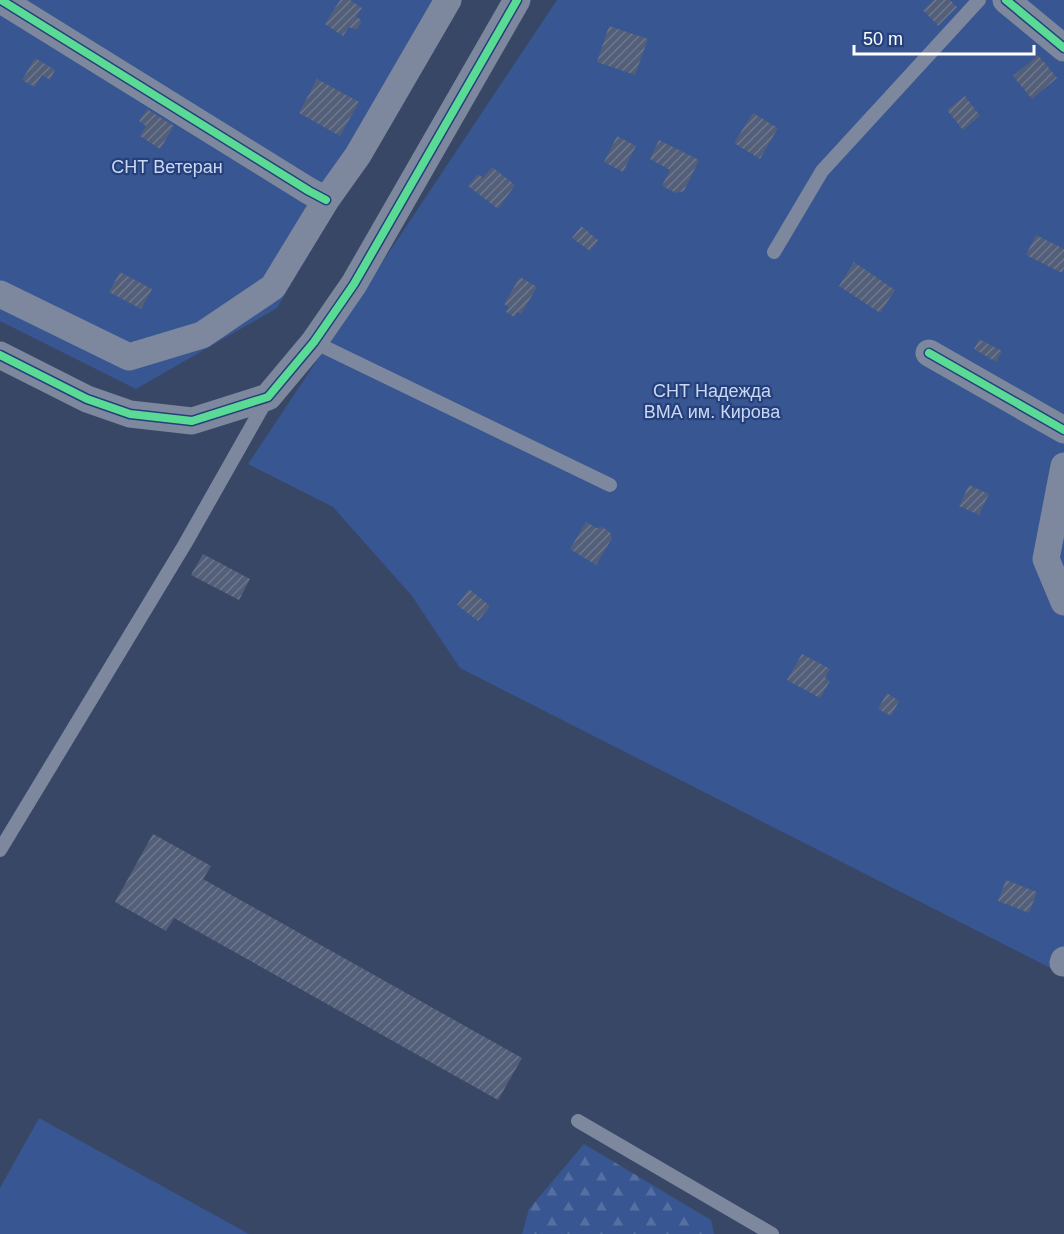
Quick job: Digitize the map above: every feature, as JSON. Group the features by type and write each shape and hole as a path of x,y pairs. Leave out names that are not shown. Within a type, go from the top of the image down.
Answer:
{"street":[{"path":"1,0 326,200"},
{"path":"0,294 129,357 202,335 273,287 326,200 358,155 448,0"},
{"path":"0,355 87,399 130,414 192,421 268,397 314,342 354,284 517,0"},
{"path":"1006,0 1064,48"},
{"path":"929,353 1064,430"},
{"path":"1064,466 1046,559 1064,602"}],"lane":[{"path":"774,252 822,171 979,0"},
{"path":"314,342 610,485"},
{"path":"0,850 185,544 268,397"},
{"path":"578,1121 772,1234"}],"green space":[{"name":"СНТ Ветеран","path":"0,0 456,0 277,308 136,389 0,321"},
{"name":"СНТ Надежда ВМА им. Кирова","path":"557,0 1064,0 1064,975 460,668 412,596 333,507 248,464"},
{"path":"39,1118 249,1234 0,1234 0,1188"},
{"path":"584,1144 711,1220 714,1234 522,1234 529,1209"}],"building":[{"path":"340,0 350,0 362,8 356,17 361,23 357,29 349,27 343,36 325,24"},
{"path":"934,0 950,0 957,7 938,26 923,10"},
{"path":"609,26 648,39 635,75 597,62"},
{"path":"1038,55 1057,78 1032,99 1013,76"},
{"path":"35,58 55,70 50,80 42,75 35,87 22,80"},
{"path":"317,79 359,102 340,136 299,113"},
{"path":"965,96 980,116 963,130 947,110"},
{"path":"147,109 174,126 160,149 140,136 146,126 139,121"},
{"path":"753,113 778,128 760,159 734,143"},
{"path":"617,136 636,146 623,172 604,162"},
{"path":"659,140 699,160 684,191 676,193 662,186 670,170 650,159"},
{"path":"492,167 515,185 498,209 468,186 478,174 483,178"},
{"path":"581,226 598,240 590,251 572,238"},
{"path":"1036,235 1064,249 1062,273 1026,255"},
{"path":"854,262 895,290 880,313 839,286"},
{"path":"120,272 152,289 141,309 109,292"},
{"path":"520,277 537,287 521,314 517,312 514,317 506,312 509,307 504,304"},
{"path":"979,339 1002,351 996,362 974,349"},
{"path":"969,485 989,494 979,515 959,506"},
{"path":"586,522 597,528 602,527 610,532 612,538 596,565 570,549"},
{"path":"203,554 250,579 239,600 191,575"},
{"path":"469,589 490,606 478,621 457,605"},
{"path":"802,654 830,669 825,678 830,681 820,698 787,680"},
{"path":"887,693 899,701 891,716 878,709"},
{"path":"153,834 211,866 203,879 522,1058 498,1100 174,918 166,931 115,902"},
{"path":"1006,880 1037,892 1029,913 998,901"}],"cycle path":[{"path":"1,0 326,200"},
{"path":"0,355 87,399 130,414 192,421 268,397 314,342 354,284 517,0"},
{"path":"1006,0 1064,48"},
{"path":"929,353 1064,430"}]}
